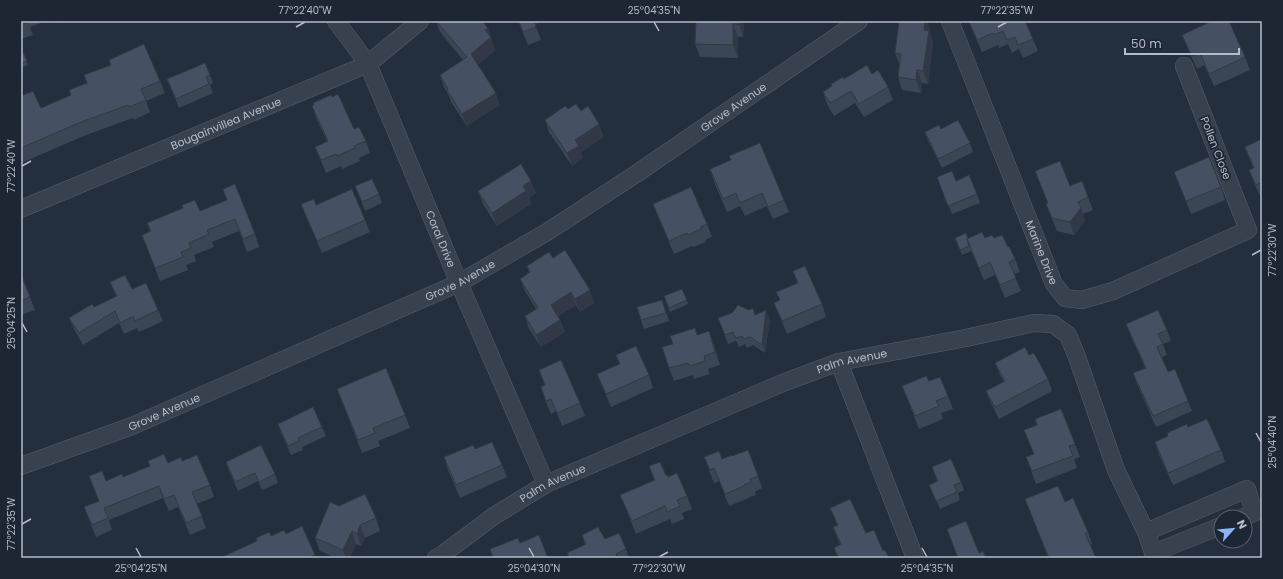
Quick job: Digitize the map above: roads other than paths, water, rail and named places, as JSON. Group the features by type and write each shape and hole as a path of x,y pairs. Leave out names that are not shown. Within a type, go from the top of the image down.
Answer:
{"street":[{"name":"Coral Drive","path":"336,21 368,64 459,283 546,484"},
{"name":"Bougainvillea Avenue","path":"21,209 368,64 420,21"},
{"name":"Grove Avenue","path":"21,466 130,427 459,283 540,237 859,21"},
{"name":"Marine Drive","path":"950,21 1054,284 1065,298 1082,300 1114,291 1248,230"},
{"name":"Pollen Close","path":"1184,66 1248,230"},
{"name":"Palm Avenue","path":"436,558 494,516 546,484 785,382 839,362 966,338 1034,323 1053,324 1068,335 1077,356 1116,470 1146,532 1154,556"},
{"path":"839,362 915,558"},
{"path":"1146,532 1247,489 1253,509"},
{"path":"1154,556 1213,530"}]}
